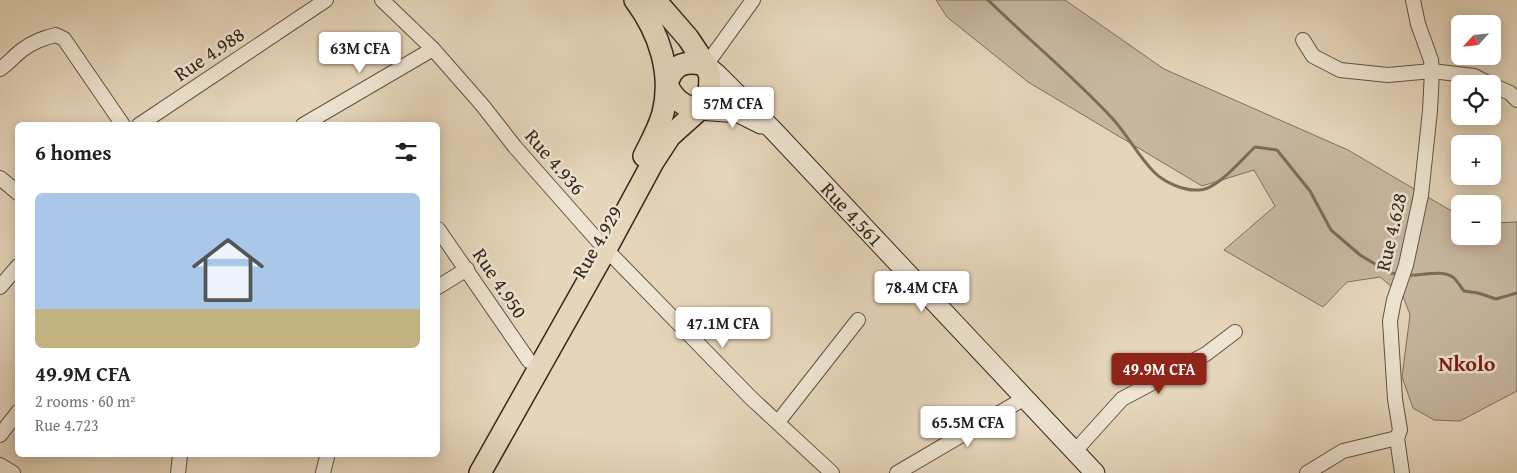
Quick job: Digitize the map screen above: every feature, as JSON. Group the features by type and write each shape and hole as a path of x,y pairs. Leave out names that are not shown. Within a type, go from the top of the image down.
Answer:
{"main road":[{"name":"Rue 4.929","path":"480,473 602,245 653,139 662,114 667,85 662,52 648,20 635,0"},
{"name":"Rue 4.561","path":"655,0 688,38 706,65 710,77 704,103 739,113 773,130"},
{"path":"704,103 687,107 673,96 667,85 671,74 684,64 692,62 706,65"},
{"name":"Rue 4.561","path":"706,65 773,130 1095,473"},
{"name":"Rue 4.929","path":"466,473 529,361 670,136 704,103"}],"street":[{"name":"Rue 4.988","path":"146,122 326,0"},
{"name":"Rue 4.936","path":"382,0 433,49 483,106 515,147 602,245 751,398 832,473"},
{"path":"706,65 753,0"},
{"name":"Rue 4.628","path":"1402,473 1396,438 1400,430 1395,399 1390,321 1394,300 1406,264 1420,195 1430,111 1432,71 1431,60 1418,24 1413,0"},
{"path":"0,70 22,49 49,36 56,35 64,39 121,122"},
{"path":"1304,40 1313,56 1340,70 1388,75 1432,71 1466,75"},
{"path":"308,122 433,49"},
{"path":"1501,89 1510,93 1517,100"},
{"path":"0,178 15,190"},
{"name":"Rue 4.950","path":"440,232 529,361"},
{"path":"440,286 466,269"},
{"path":"0,287 15,272"},
{"path":"778,422 858,320"},
{"path":"1075,451 1122,399 1206,354 1235,332"},
{"path":"897,473 1025,398"},
{"path":"0,435 15,416"},
{"path":"1308,473 1343,451 1396,438"},
{"path":"178,473 180,457"},
{"path":"323,473 327,457"},
{"path":"0,465 13,473"}],"shaded area":[{"path":"936,0 1065,0 1164,69 1348,150 1451,211 1451,245 1501,245 1501,223 1517,222 1517,391 1460,421 1434,420 1413,408 1402,377 1410,315 1403,296 1380,277 1347,282 1323,307 1224,250 1275,206 1254,170 1202,186 1028,82 947,17"}],"waterway":[{"path":"988,0 1097,103 1117,124 1148,166 1164,180 1175,186 1187,189 1206,189 1221,180 1255,147 1277,150 1310,191 1331,230 1360,255 1390,273 1399,274"},
{"path":"1406,275 1437,273 1449,275 1454,278 1464,291 1496,299 1517,293"}],"district":[{"name":"Nkolo","path":"1467,363"}]}
